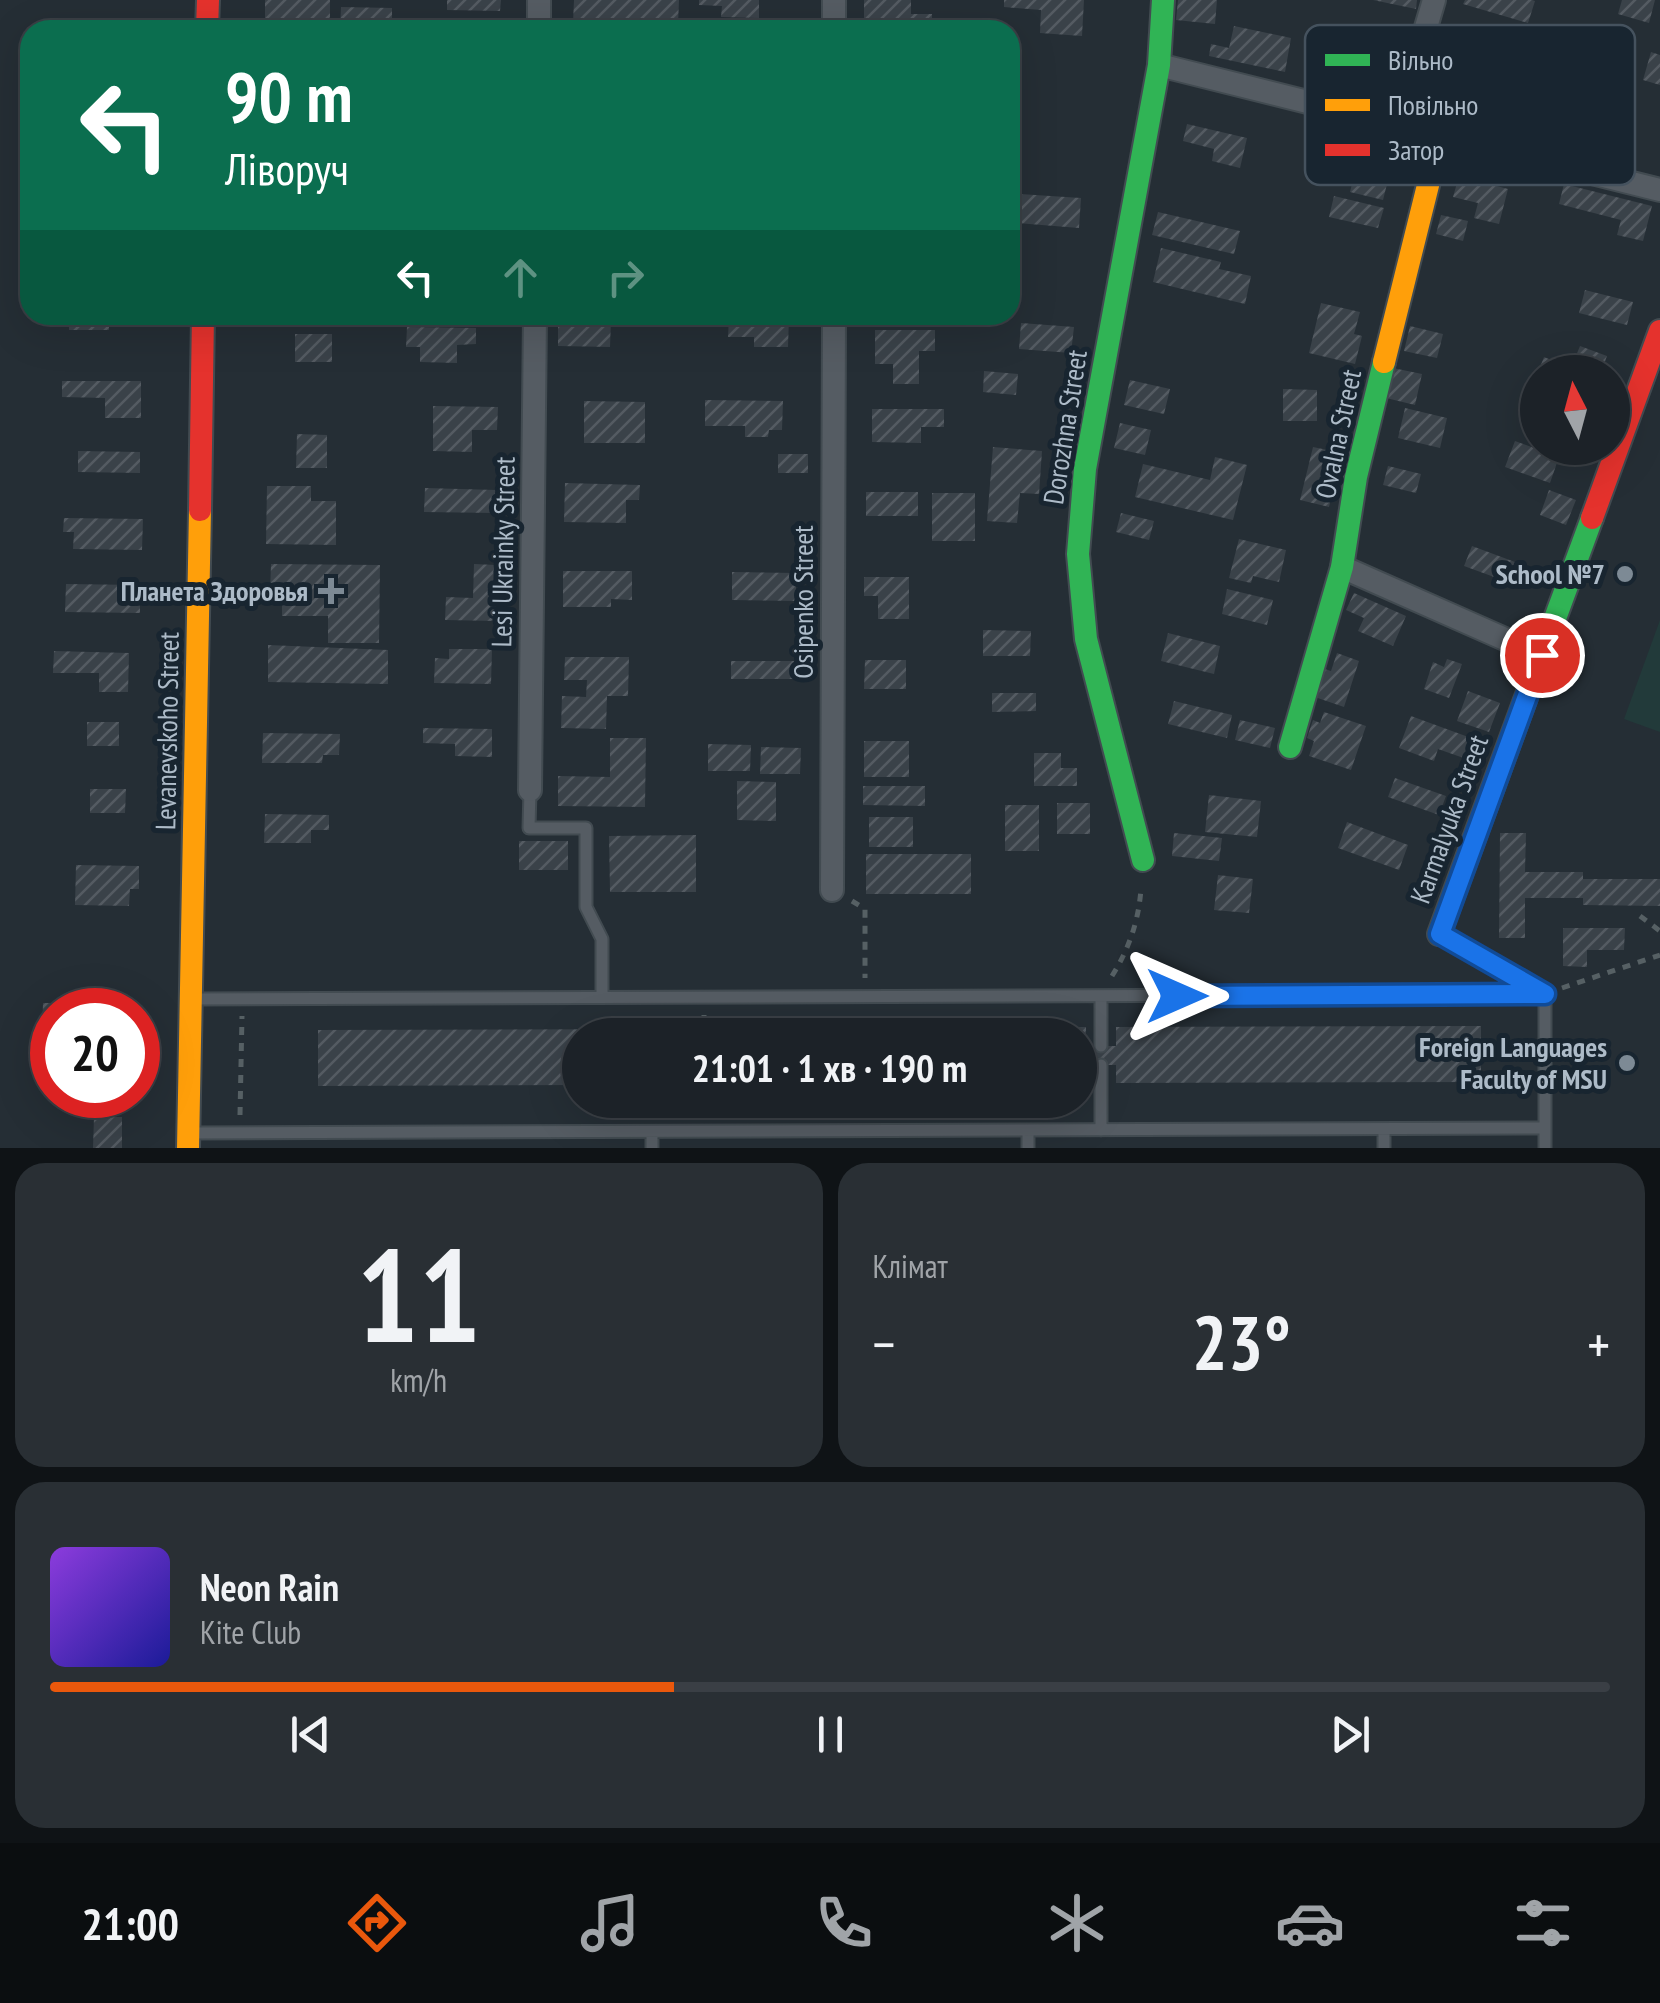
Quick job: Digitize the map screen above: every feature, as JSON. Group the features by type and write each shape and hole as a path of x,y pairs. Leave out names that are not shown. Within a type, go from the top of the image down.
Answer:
{"street":[{"name":"Dorozhna Street","path":"1144,860 1086,639 1078,554 1085,469 1159,64 1163,0"},
{"path":"1427,25 1434,0"},
{"path":"1159,64 1305,100"},
{"path":"1635,184 1660,190"},
{"name":"Ovalna Street","path":"1290,747 1342,568 1356,477 1428,185"},
{"name":"Levanevskoho Street","path":"188,1141 203,325"},
{"name":"Lesi Ukrainky Street","path":"530,790 536,325"},
{"name":"Osipenko Street","path":"832,890 834,325"},
{"name":"Karmalyuka Street","path":"1440,934 1660,331"},
{"path":"1342,568 1542,655"}],"lane":[{"path":"530,790 529,828 586,828 586,906 602,938 602,998"},
{"path":"1440,934 1545,994"},
{"path":"193,999 1545,994"},
{"path":"1545,994 1546,1148"},
{"path":"1101,996 1101,1046"},
{"path":"1101,1065 1101,1130"},
{"path":"188,1141 240,1133 1545,1128"},
{"path":"1384,1129 1384,1148"},
{"path":"1028,1130 1028,1148"},
{"path":"652,1132 652,1148"}],"path":[{"path":"1101,996 1125,954 1140,908 1144,860"},
{"path":"865,996 866,908"},
{"path":"1640,916 1660,931"},
{"path":"1545,994 1660,955"},
{"path":"240,1133 242,999"}],"green space":[{"path":"1660,620 1660,732 1624,719"}],"building":[{"path":"265,0 330,0 330,20 265,18"},
{"path":"447,0 501,0 500,11 447,10"},
{"path":"574,0 679,0 678,20 573,20"},
{"path":"699,0 759,0 759,18 721,17 722,6 699,5"},
{"path":"864,0 911,0 911,14 932,14 932,20 864,20"},
{"path":"1004,0 1084,0 1082,36 1040,33 1041,10 1004,7"},
{"path":"1178,0 1217,0 1215,24 1176,20"},
{"path":"1373,0 1417,0 1416,9"},
{"path":"1465,0 1535,1 1528,23 1463,4"},
{"path":"1622,0 1655,0 1649,23 1618,14"},
{"path":"341,7 392,8 392,20 340,20"},
{"path":"1234,26 1291,38 1285,72 1209,56 1211,44 1229,48"},
{"path":"1651,52 1660,55 1660,85 1643,80"},
{"path":"1187,124 1247,138 1240,168 1212,161 1214,149 1183,141"},
{"path":"1352,185 1387,185 1383,200 1350,192"},
{"path":"1456,185 1508,189 1499,224 1474,218 1478,203 1453,197"},
{"path":"1564,185 1568,185 1652,206 1643,241 1617,235 1621,220 1559,204"},
{"path":"1020,194 1081,198 1079,228 1020,223"},
{"path":"1334,196 1384,208 1378,228 1329,217"},
{"path":"1158,212 1240,231 1234,254 1152,235"},
{"path":"1441,215 1468,221 1463,241 1436,234"},
{"path":"1161,248 1221,262 1219,269 1251,276 1245,304 1153,282"},
{"path":"1585,290 1633,302 1627,325 1579,313"},
{"path":"1321,303 1360,312 1354,334 1362,336 1355,364 1309,353"},
{"path":"1021,323 1074,327 1071,353 1019,349"},
{"path":"69,325 109,325 109,330 69,330"},
{"path":"558,325 611,325 610,347 558,346"},
{"path":"729,325 789,325 788,347 754,347 754,337 728,337"},
{"path":"1410,326 1443,334 1437,358 1404,351"},
{"path":"407,327 476,328 476,344 457,345 457,363 420,362 420,347 406,347"},
{"path":"875,330 935,330 935,351 919,351 919,384 893,384 893,364 875,364"},
{"path":"295,334 332,334 332,362 295,362"},
{"path":"1580,346 1604,355 1576,355"},
{"path":"1393,368 1422,374 1415,405 1386,398"},
{"path":"984,371 1018,374 1016,395 983,392"},
{"path":"1130,380 1170,389 1164,414 1124,405"},
{"path":"62,381 141,381 141,418 105,418 105,398 62,397"},
{"path":"1283,389 1317,390 1317,421 1283,421"},
{"path":"705,400 783,401 782,430 769,430 768,437 745,437 745,426 705,426"},
{"path":"584,401 645,402 645,443 584,443"},
{"path":"433,406 498,407 497,430 472,430 472,452 433,451"},
{"path":"1405,408 1447,418 1440,448 1398,438"},
{"path":"872,409 944,409 944,427 921,427 921,443 872,442"},
{"path":"1120,423 1151,430 1145,455 1114,448"},
{"path":"297,434 327,435 327,468 296,468"},
{"path":"1515,441 1520,443 1520,465 1556,465 1550,483 1505,467"},
{"path":"993,447 1042,451 1039,494 1020,493 1017,523 987,521"},
{"path":"1313,447 1342,453 1329,507 1300,500"},
{"path":"78,451 140,452 140,473 78,472"},
{"path":"778,454 808,454 808,473 778,473"},
{"path":"1215,457 1247,465 1233,520 1135,497 1143,464 1210,480"},
{"path":"1388,466 1421,474 1416,493 1383,485"},
{"path":"565,483 640,485 639,500 626,500 626,523 564,522"},
{"path":"267,486 311,486 311,501 336,501 336,545 266,544"},
{"path":"425,488 496,490 495,513 424,512"},
{"path":"1549,490 1576,500 1566,525 1540,515"},
{"path":"866,492 918,492 918,516 866,516"},
{"path":"932,493 975,493 975,541 932,541"},
{"path":"1121,513 1154,521 1149,540 1116,532"},
{"path":"64,518 143,519 142,550 73,549 74,532 63,532"},
{"path":"1239,539 1286,550 1279,582 1253,576 1251,583 1229,578"},
{"path":"1472,546 1523,565 1516,585 1464,566"},
{"path":"271,564 380,565 379,643 328,643 328,616 282,616 282,595 270,594"},
{"path":"474,564 496,565 496,621 445,620 446,597 473,598"},
{"path":"563,571 632,571 632,600 611,599 611,607 563,607"},
{"path":"732,572 796,573 796,601 732,600"},
{"path":"864,577 909,577 909,619 878,619 878,596 864,596"},
{"path":"66,584 140,585 140,613 65,612"},
{"path":"1227,589 1273,600 1267,625 1222,614"},
{"path":"1354,593 1406,616 1393,646 1358,631 1364,618 1346,610"},
{"path":"983,630 1031,631 1030,656 983,656"},
{"path":"1168,633 1220,646 1214,674 1161,661"},
{"path":"268,645 388,650 388,684 268,682"},
{"path":"449,649 492,649 491,684 434,683 435,658 449,659"},
{"path":"54,651 129,653 128,692 99,692 99,673 53,673"},
{"path":"1337,653 1359,661 1344,707 1306,694 1315,666 1331,671"},
{"path":"565,657 629,657 628,696 607,696 606,729 561,728 562,696 586,697 587,680 564,680"},
{"path":"1447,659 1462,664 1449,698 1424,689 1433,662 1444,667"},
{"path":"865,660 906,660 906,689 864,689"},
{"path":"731,661 794,661 794,679 731,679"},
{"path":"1468,691 1500,703 1489,732 1457,721"},
{"path":"992,693 1036,693 1036,711 992,712"},
{"path":"1174,701 1232,715 1227,738 1168,724"},
{"path":"1324,712 1366,726 1351,770 1309,756 1314,741 1307,738 1313,720 1320,723"},
{"path":"1411,716 1482,742 1475,762 1438,749 1434,761 1399,748"},
{"path":"1240,720 1275,728 1270,748 1235,740"},
{"path":"87,722 119,722 119,746 87,746"},
{"path":"423,728 492,729 492,757 455,756 455,744 423,743"},
{"path":"263,733 340,734 339,755 323,755 322,763 262,763"},
{"path":"610,738 646,738 645,807 558,806 558,776 610,777"},
{"path":"864,741 909,741 909,777 864,777"},
{"path":"708,744 751,745 750,771 708,771"},
{"path":"761,747 801,748 800,774 760,774"},
{"path":"1034,753 1061,753 1061,768 1077,768 1077,786 1034,786"},
{"path":"1395,778 1446,796 1439,815 1388,797"},
{"path":"737,781 776,782 776,821 737,820"},
{"path":"863,786 925,786 925,806 863,805"},
{"path":"90,789 126,789 125,813 90,813"},
{"path":"1209,795 1261,801 1257,837 1205,832"},
{"path":"1057,803 1090,803 1090,834 1057,834"},
{"path":"1005,805 1039,805 1039,851 1005,851"},
{"path":"265,814 329,815 329,830 311,830 311,843 264,843"},
{"path":"869,817 913,817 913,847 869,847"},
{"path":"1347,822 1408,845 1399,870 1338,848"},
{"path":"1174,833 1222,838 1219,861 1172,856"},
{"path":"1500,833 1526,833 1525,872 1583,872 1583,879 1660,879 1660,906 1583,905 1583,898 1525,898 1525,938 1499,938"},
{"path":"696,835 696,892 610,892 609,836"},
{"path":"519,841 568,841 568,870 519,870"},
{"path":"866,854 971,854 971,894 866,894"},
{"path":"76,865 139,866 139,889 130,889 129,906 75,905"},
{"path":"1218,875 1253,879 1249,913 1214,910"},
{"path":"1563,928 1625,928 1624,950 1587,950 1587,967 1563,966"},
{"path":"1481,1026 1481,1082 1116,1083 1116,1065 1097,1065 1097,1046 1116,1046 1116,1027"},
{"path":"562,1029 562,1085 318,1086 318,1030"},
{"path":"94,1118 122,1118 122,1148 93,1148"}],"traffic: fast":[{"path":"1143,860 1086,639 1078,554 1085,469 1159,65 1163,0"},
{"path":"1290,747 1342,567 1356,477 1384,362"},
{"path":"1439,934 1592,518"}],"traffic: slow":[{"path":"1384,362 1428,185"},
{"path":"188,1148 200,510"}],"traffic: jam":[{"path":"207,20 208,0"},
{"path":"200,510 203,325"},
{"path":"1592,518 1660,331"}],"place":[{"name":"School №7","path":"1625,574"},
{"name":"Планета Здоровья","path":"331,591"},
{"name":"Foreign Languages Faculty of MSU","path":"1627,1063"}],"route":[{"path":"1177,996 1545,994 1440,934 1542,655"}]}
